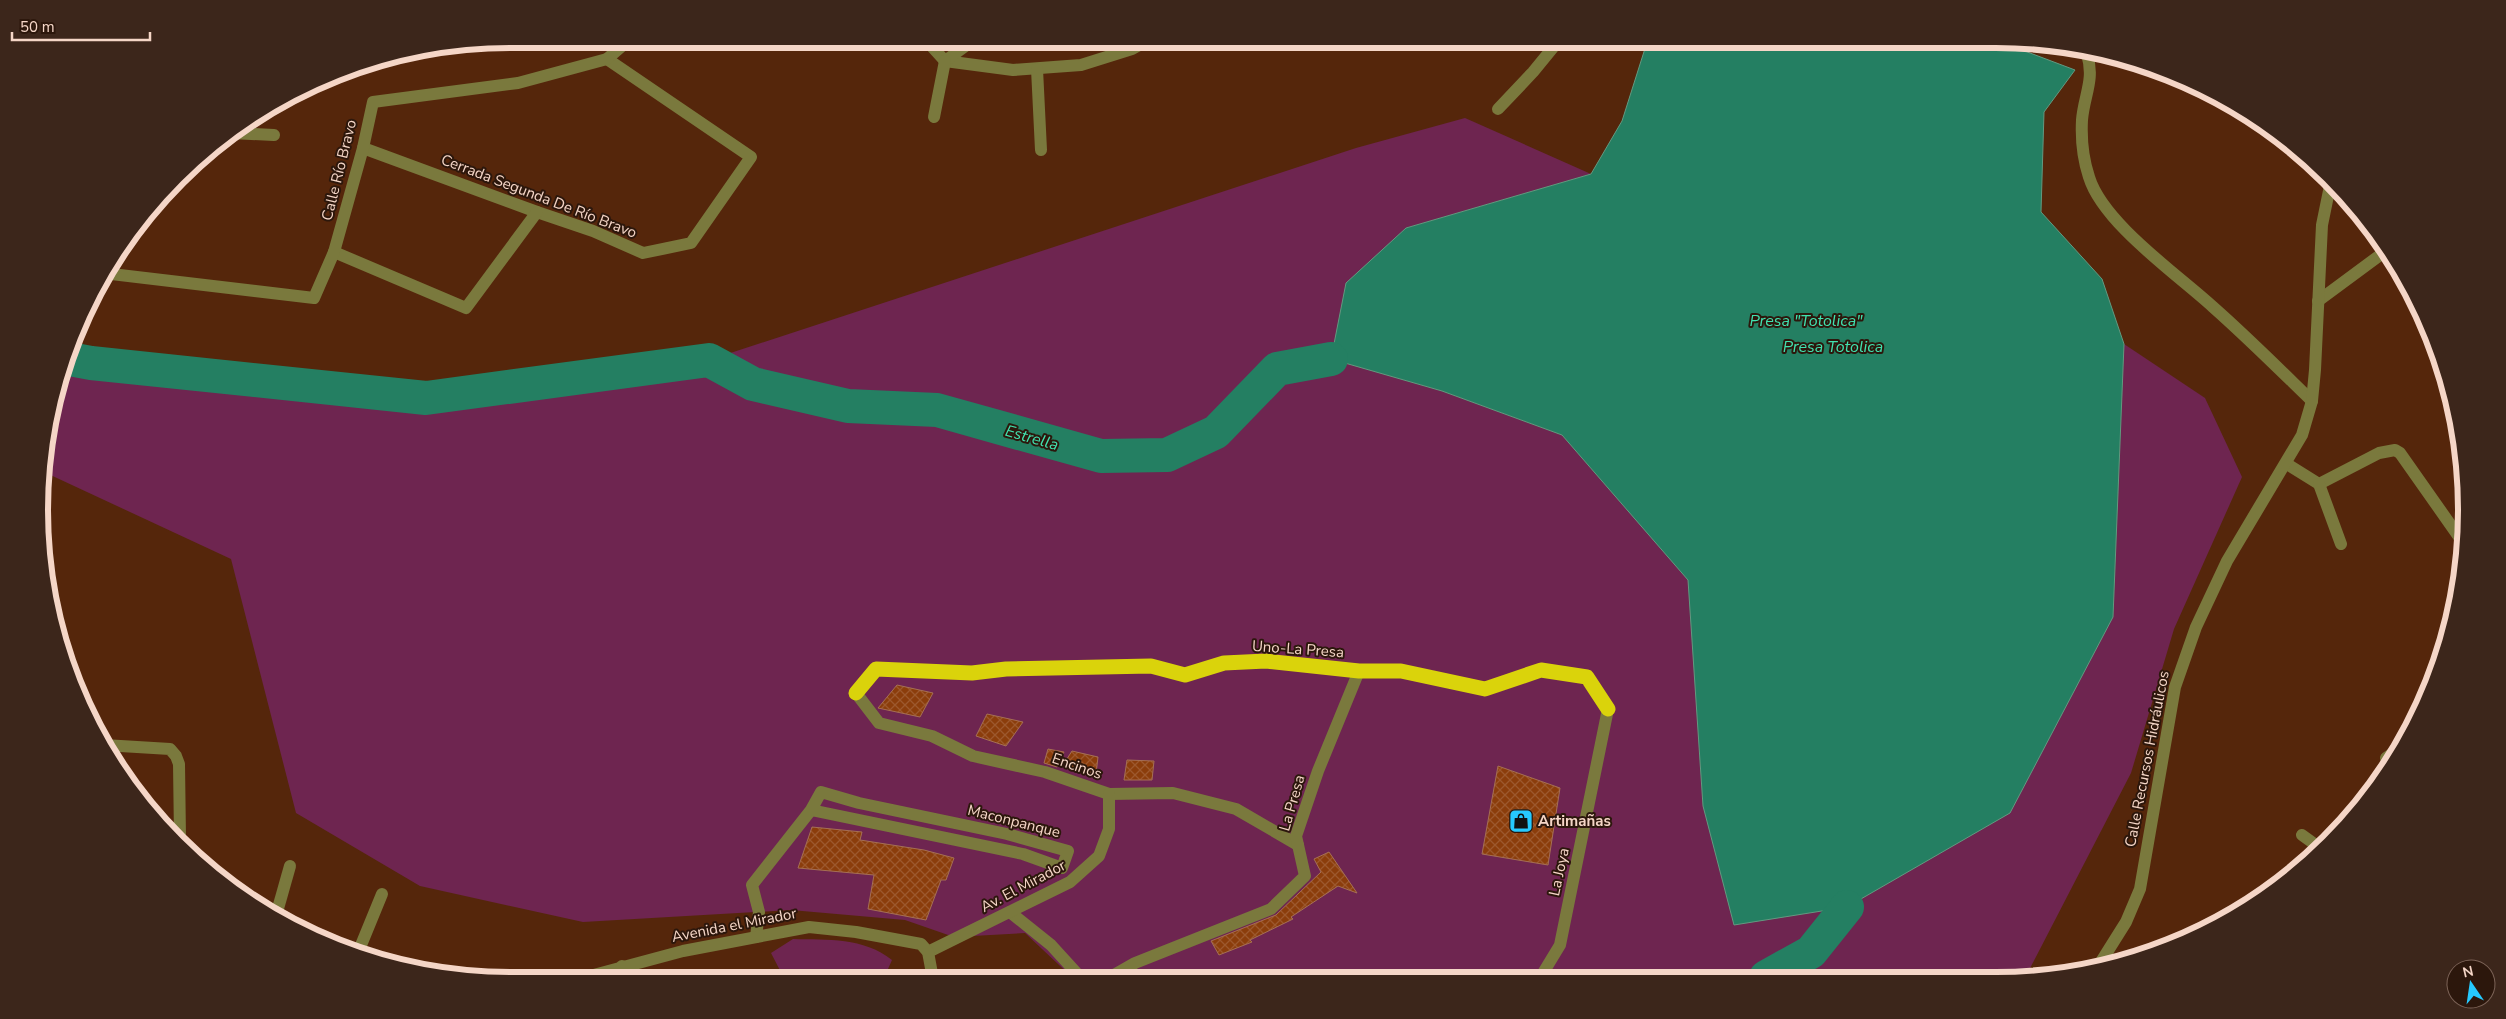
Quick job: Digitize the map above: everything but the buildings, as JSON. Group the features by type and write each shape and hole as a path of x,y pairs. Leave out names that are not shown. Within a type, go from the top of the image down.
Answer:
{"highway":[{"name":"Uno-La Presa","path":"856,693 876,669 972,673 1006,669 1151,666 1185,675 1224,663 1266,661 1359,672 1401,671 1485,689 1541,670 1550,671 1587,677 1608,709"}],"street":[{"name":"Calle Río Bravo","path":"112,274 314,298 334,252 363,148 373,102 518,83 607,60 620,48"},
{"path":"933,48 945,61 1013,70 1080,65 1134,48"},
{"path":"934,117 945,61 963,48"},
{"path":"1498,108 1533,72 1553,48"},
{"path":"2088,56 2092,68 2082,119 2083,148 2089,178 2104,205 2148,252 2213,307 2312,401"},
{"name":"Cerrada Segunda De Río Bravo","path":"363,148 593,231 643,253 691,243 751,157 607,60"},
{"path":"1037,69 1041,150"},
{"path":"241,134 274,135"},
{"name":"Calle Recursos Hidráulicos","path":"2103,959 2126,922 2140,890 2175,687 2196,627 2227,561 2287,464 2302,435 2312,401 2322,225 2329,190"},
{"path":"334,252 466,308 537,212"},
{"path":"2318,301 2382,254"},
{"path":"2319,484 2379,453 2395,450 2400,453 2458,535"},
{"path":"2287,464 2319,484 2341,544"},
{"name":"La Presa","path":"1119,972 1135,963 1271,909 1305,876 1296,836 1318,771 1359,672"},
{"name":"Encinos","path":"856,693 879,723 932,736 973,756 1045,772 1109,794 1173,793 1236,809 1298,845"},
{"name":"La Joya","path":"1544,972 1560,945 1608,709"},
{"path":"112,746 170,750 176,756 179,764 180,833"},
{"name":"Maconpanque","path":"821,792 859,803 1007,834 1068,852 1062,868 1023,854 812,810 821,792"},
{"name":"Av. El Mirador","path":"928,952 1070,882 1099,856 1109,830 1109,794"},
{"path":"756,937 759,912 752,885 812,810"},
{"path":"2302,835 2315,844"},
{"path":"278,910 290,866"},
{"path":"360,947 382,894"},
{"path":"1010,912 1051,945 1076,972"},
{"name":"Avenida el Mirador","path":"602,972 622,966 809,927 907,940 921,944 928,952"},
{"path":"928,952 932,972"},
{"path":"622,966 625,972"}],"shaded area":[{"path":"1465,118 1591,174 1406,228 1332,359 1442,391 1562,435 1689,580 1703,806 2113,617 2124,344 2205,398 2242,477 2174,629 2131,773 2029,971 1067,972 1025,933 954,937 905,920 791,910 583,922 420,886 296,813 231,559 48,474 56,419 73,360 426,398 709,360 1356,148"},
{"path":"793,939 832,940 869,947 892,960 888,969 881,972 781,972 771,953"}],"water":[{"name":"Presa \"Totolica\"","path":"1645,48 2017,48 2075,70 2044,112 2041,212 2102,279 2124,344 2113,617 2010,813 1847,907 1734,925 1703,806 1688,580 1562,435 1442,391 1331,359 1346,283 1406,228 1591,174 1622,121"}],"waterway":[{"name":"Estrella","path":"73,360 426,398 709,360 753,384 848,406 937,410 1101,456 1167,455 1216,432 1277,369 1331,359"},
{"path":"1775,972 1811,952 1847,907"}],"place":[{"name":"Artimañas","path":"1521,821"}],"water label":[{"name":"Presa Totolica","path":"1833,346"}]}
